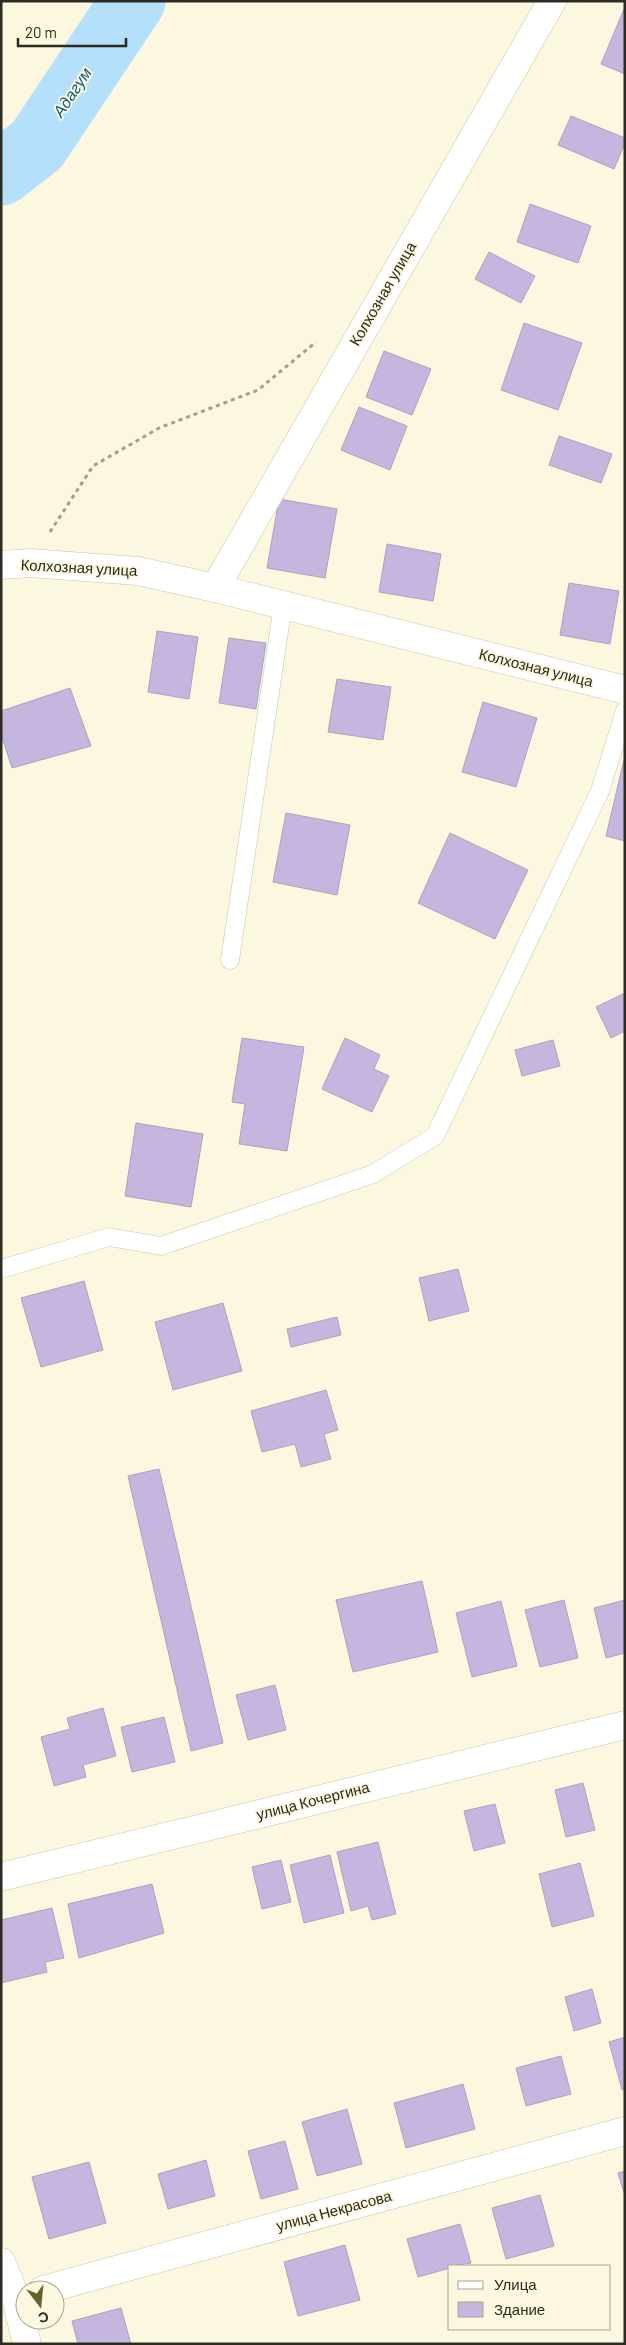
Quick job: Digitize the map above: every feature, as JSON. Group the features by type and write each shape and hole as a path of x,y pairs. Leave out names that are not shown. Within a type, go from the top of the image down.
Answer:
{"street":[{"name":"Колхозная улица","path":"215,588 552,1"},
{"name":"Колхозная улица","path":"1,565 30,563 138,571 215,588 625,690"},
{"name":"улица Кочергина","path":"1,1877 625,1725"},
{"name":"улица Некрасова","path":"65,2284 625,2131"},
{"path":"1,2262 15,2287"},
{"path":"25,2330 27,2344"}],"lane":[{"path":"230,960 283,605"},
{"path":"1,1269 109,1237 161,1246 373,1174 436,1136 600,791 625,711"}],"path":[{"path":"30,563 92,466 159,428 258,390 317,342"}],"building":[{"path":"625,10 625,74 601,64"},
{"path":"571,116 625,138 625,143 614,169 558,145"},
{"path":"530,204 591,226 578,263 517,242"},
{"path":"489,252 535,276 521,303 475,279"},
{"path":"524,323 582,343 558,410 501,390"},
{"path":"384,351 431,369 412,415 366,397"},
{"path":"359,407 407,426 390,470 341,450"},
{"path":"559,436 612,454 601,483 549,465"},
{"path":"279,499 337,509 325,578 267,568"},
{"path":"387,544 441,554 433,601 379,592"},
{"path":"569,583 619,591 610,644 560,635"},
{"path":"157,631 198,637 189,699 148,692"},
{"path":"229,638 266,643 256,709 219,703"},
{"path":"337,679 391,687 383,740 328,732"},
{"path":"70,688 91,746 12,768 1,734 1,711"},
{"path":"483,702 537,718 516,787 462,772"},
{"path":"625,760 625,841 606,836"},
{"path":"286,813 350,825 337,895 273,882"},
{"path":"450,833 528,870 495,939 418,903"},
{"path":"625,993 625,1031 611,1038 596,1007"},
{"path":"242,1038 304,1047 287,1151 239,1144 245,1104 232,1102"},
{"path":"345,1038 380,1055 374,1069 389,1076 372,1112 322,1089"},
{"path":"553,1040 560,1066 522,1076 515,1050"},
{"path":"136,1123 203,1134 191,1207 125,1196"},
{"path":"458,1269 469,1311 429,1321 419,1278"},
{"path":"84,1281 103,1350 41,1367 21,1298"},
{"path":"223,1303 242,1371 173,1390 155,1322"},
{"path":"337,1317 341,1335 291,1347 287,1329"},
{"path":"326,1390 338,1430 324,1434 331,1459 301,1467 295,1444 262,1452 251,1411"},
{"path":"159,1469 223,1743 191,1751 128,1476"},
{"path":"422,1581 438,1652 353,1672 336,1600"},
{"path":"564,1600 578,1658 540,1667 525,1610"},
{"path":"625,1600 625,1653 606,1658 594,1608"},
{"path":"501,1601 517,1666 472,1677 456,1613"},
{"path":"275,1685 286,1730 248,1740 236,1695"},
{"path":"103,1708 116,1756 83,1765 86,1777 54,1786 41,1737 70,1729 67,1718"},
{"path":"164,1717 175,1762 132,1772 121,1727"},
{"path":"583,1783 595,1830 566,1837 555,1790"},
{"path":"495,1804 505,1843 474,1851 464,1811"},
{"path":"378,1842 396,1914 372,1920 368,1906 351,1911 337,1852"},
{"path":"330,1855 344,1913 304,1923 290,1865"},
{"path":"281,1860 291,1902 262,1909 252,1867"},
{"path":"580,1863 594,1916 552,1927 539,1874"},
{"path":"152,1884 164,1933 79,1958 68,1904"},
{"path":"52,1908 64,1958 45,1962 47,1972 1,1983 1,1920"},
{"path":"592,1989 601,2023 574,2031 565,1997"},
{"path":"625,2037 625,2089 622,2090 609,2042"},
{"path":"561,2056 571,2094 526,2106 516,2068"},
{"path":"463,2084 475,2129 406,2148 394,2103"},
{"path":"347,2109 362,2164 317,2176 302,2122"},
{"path":"285,2141 298,2189 261,2199 248,2151"},
{"path":"206,2160 215,2196 168,2209 158,2174"},
{"path":"89,2162 106,2223 49,2239 32,2177"},
{"path":"625,2171 625,2196 618,2173"},
{"path":"540,2195 554,2246 506,2259 492,2208"},
{"path":"460,2224 471,2263 448,2265 448,2269 418,2277 407,2239"},
{"path":"345,2245 360,2300 298,2316 284,2262"},
{"path":"121,2308 131,2344 78,2344 72,2321"}],"waterway":[{"name":"Адагум","path":"1,173 37,145 133,1"}]}
